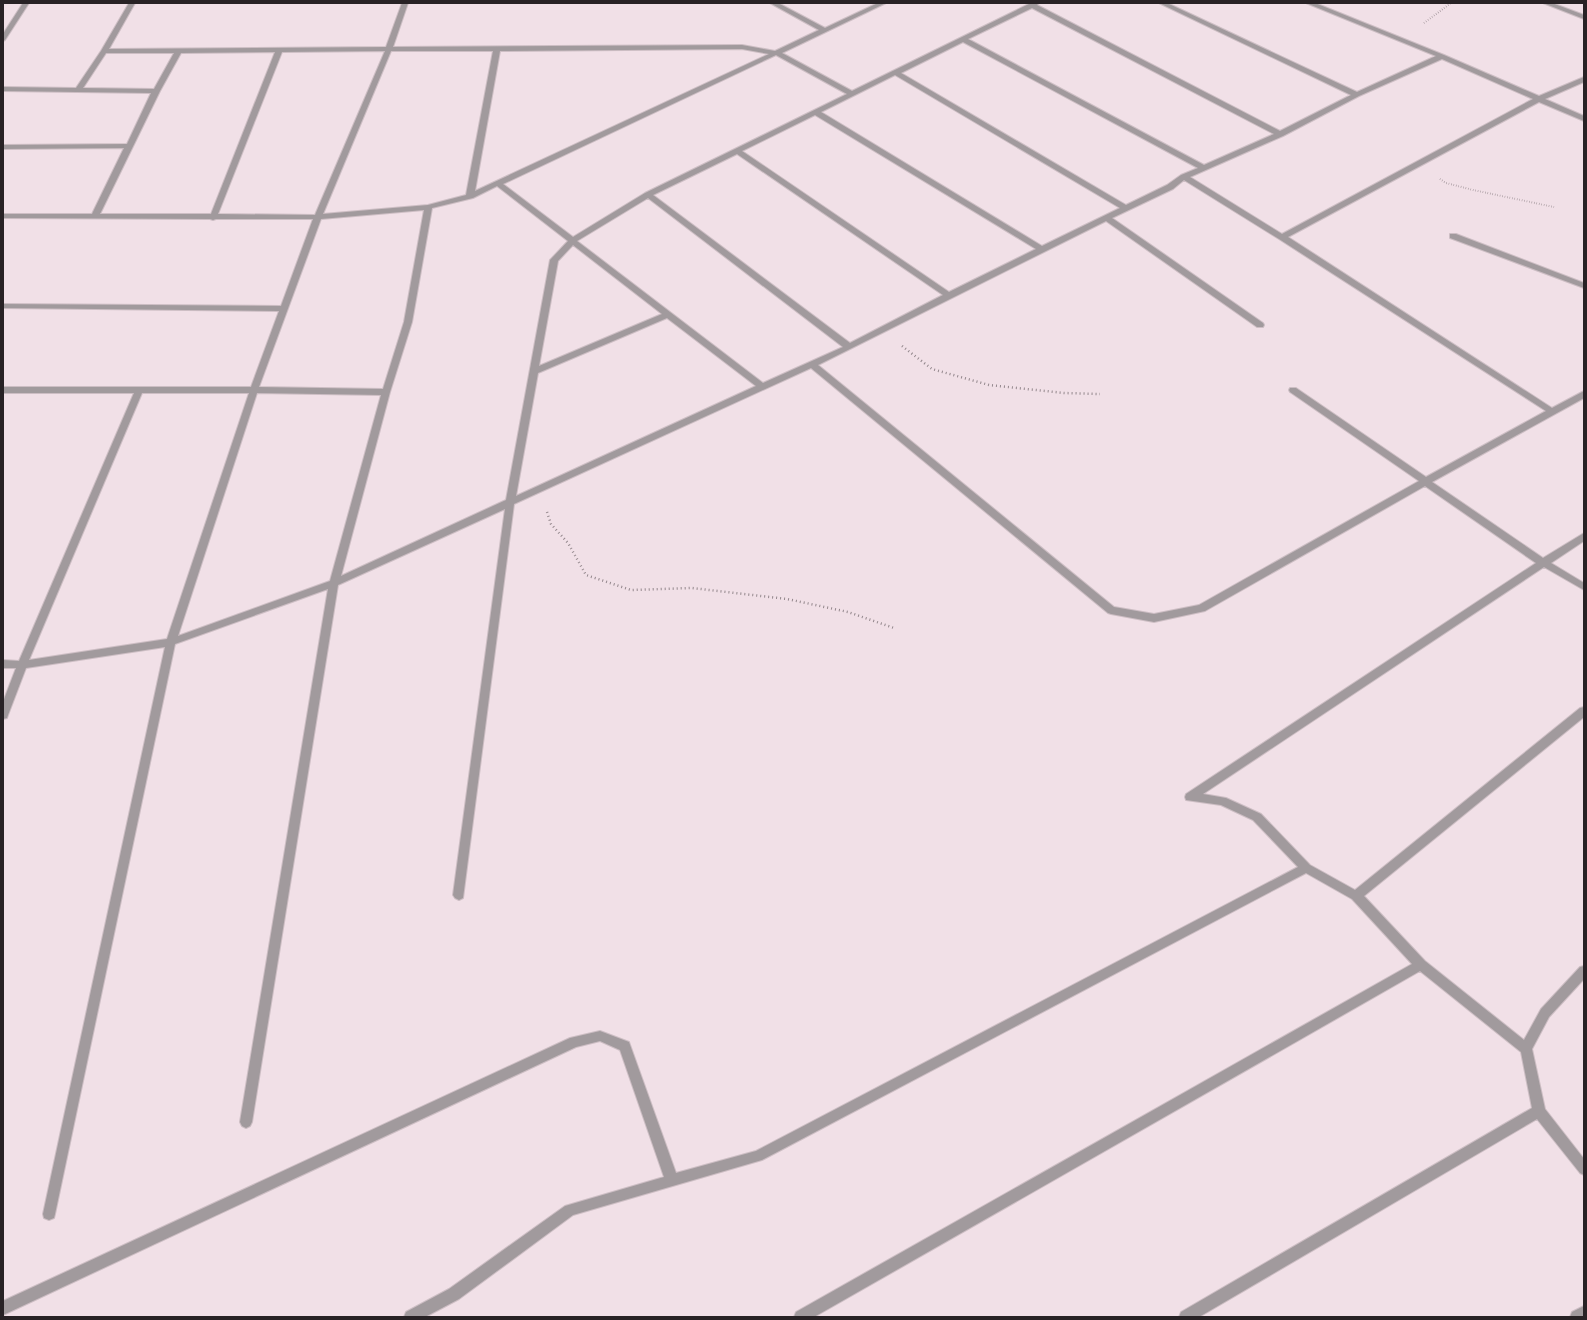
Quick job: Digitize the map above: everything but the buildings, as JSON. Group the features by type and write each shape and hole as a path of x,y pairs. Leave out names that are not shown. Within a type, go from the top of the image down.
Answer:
{"street":[{"path":"3,39 26,3"},
{"path":"78,90 104,51 132,3"},
{"path":"49,1214 171,642 254,390 318,217 389,49 405,3"},
{"path":"773,3 824,30"},
{"path":"3,216 213,218 318,217 428,207 470,196 883,3"},
{"path":"1162,3 1357,95"},
{"path":"1309,3 1442,56 1584,119"},
{"path":"1546,3 1584,17"},
{"path":"459,895 510,503 554,260 572,241 648,195 1034,4 1280,134"},
{"path":"962,39 1204,168"},
{"path":"104,51 742,47 777,52 852,94"},
{"path":"470,196 497,49"},
{"path":"95,216 156,91 180,50"},
{"path":"213,218 279,50"},
{"path":"3,664 22,665 171,642 334,583 849,347 949,295 1170,187 1184,177 1280,134 1357,95 1442,56"},
{"path":"895,72 1125,208"},
{"path":"1282,237 1539,100 1584,80"},
{"path":"3,89 156,91"},
{"path":"815,112 1043,250"},
{"path":"3,147 130,146"},
{"path":"737,151 949,295"},
{"path":"1184,177 1282,237 1551,411"},
{"path":"497,183 762,387"},
{"path":"648,195 849,347"},
{"path":"246,1122 334,583 386,392 408,322 428,207"},
{"path":"1107,218 1260,325"},
{"path":"1453,236 1584,286"},
{"path":"3,306 285,309"},
{"path":"535,371 668,314"},
{"path":"812,364 1111,610 1154,618 1202,608 1424,482 1584,394"},
{"path":"3,390 254,390 386,392"},
{"path":"3,715 22,665 139,390"},
{"path":"1293,390 1424,482 1542,562 1584,587"},
{"path":"1584,536 1542,562 1190,797 1222,801 1257,817 1306,868 1356,896 1421,965 1526,1049 1539,1111 1584,1169"},
{"path":"1356,896 1584,711"},
{"path":"411,1317 454,1294 570,1210 758,1156 1306,868"},
{"path":"802,1317 1421,965"},
{"path":"1526,1049 1545,1013 1584,971"},
{"path":"3,1308 574,1042 600,1036 625,1046 672,1180"},
{"path":"1186,1317 1539,1111"},
{"path":"1577,1317 1584,1313"}],"path":[{"path":"1402,40 1451,3"},
{"path":"1418,164 1446,183 1511,199 1554,207"},
{"path":"881,330 932,369 989,385 1100,394"},
{"path":"540,489 552,524 568,543 586,575 632,590 692,588 787,600 848,612 894,628"}]}
